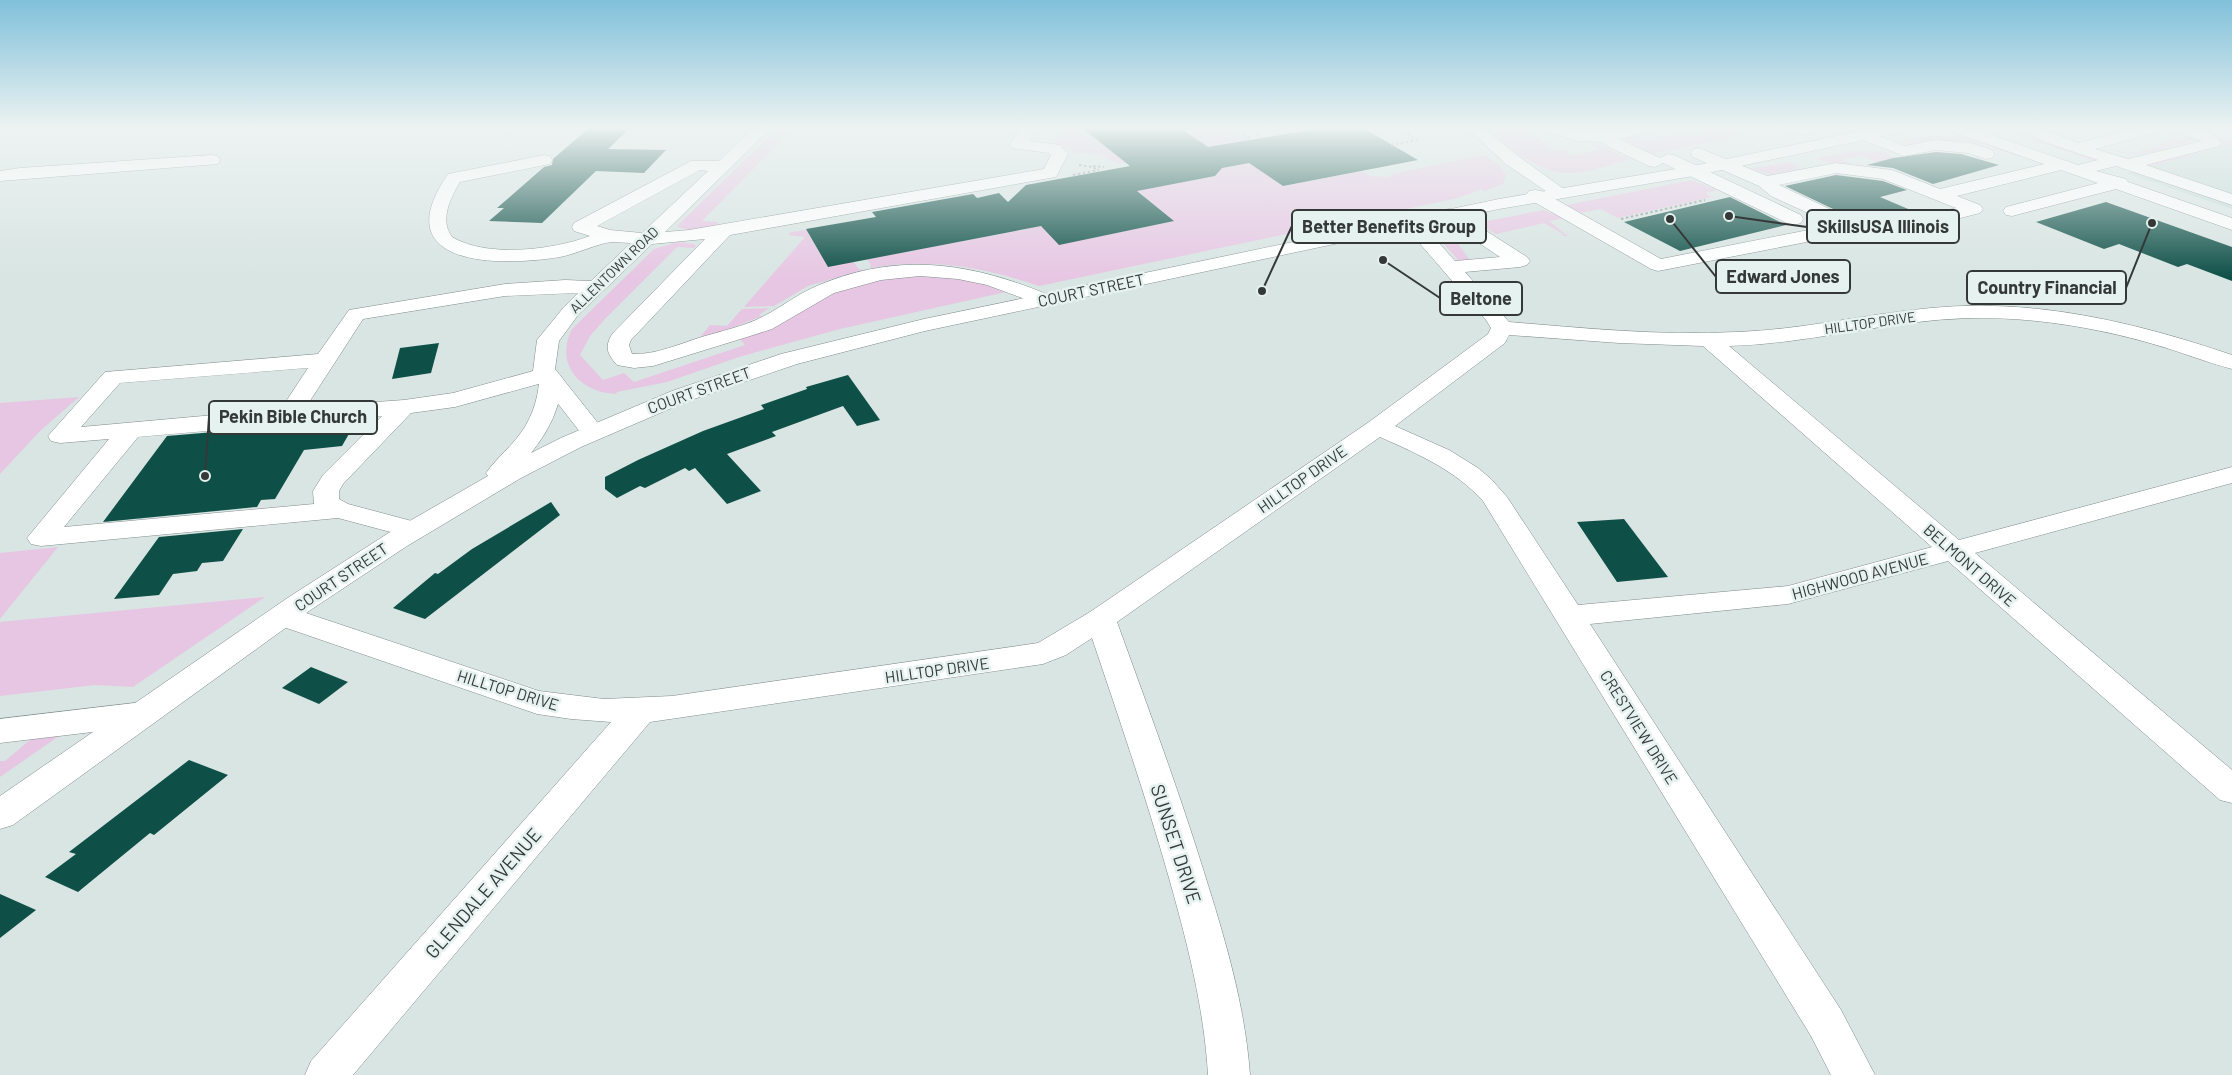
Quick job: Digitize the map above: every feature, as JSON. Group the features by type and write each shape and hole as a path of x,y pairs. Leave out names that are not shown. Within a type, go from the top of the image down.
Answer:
{"street":[{"path":"454,178 438,208 438,227 444,240 454,246 478,252 515,256 563,251 608,236"},
{"path":"675,178 581,227 608,236 646,238 689,236 722,232 1021,178"},
{"name":"ALLENTOWN ROAD","path":"550,377 544,370 548,340 571,311 709,178"},
{"path":"1529,178 1544,194 1658,266 1853,227 1891,230 1974,210 1896,178"},
{"name":"COURT STREET","path":"0,815 283,616 413,530 482,490 593,432 680,396 789,359 924,325 1449,215 1544,194 1600,178"},
{"name":"COURT STREET","path":"1544,194 1647,178"},
{"path":"1708,178 1822,232"},
{"path":"1756,178 1765,182 1777,192 1853,227"},
{"path":"1765,182 1784,178"},
{"path":"1938,195 2008,178"},
{"path":"2104,178 2206,215 2231,210"},
{"path":"2012,211 2118,184 2121,178"},
{"path":"2152,178 2231,210"},
{"path":"2094,190 2232,239"},
{"path":"1449,215 1520,261 1451,268"},
{"path":"1411,222 1502,328"},
{"path":"722,232 622,338 618,344 618,354 625,360 640,361 657,357 750,329 771,320 826,289 843,282 886,273 929,271 975,276 1011,286 1044,300"},
{"path":"289,416 356,314 529,287 566,285 595,287"},
{"name":"HILLTOP DRIVE","path":"283,616 536,702 574,709 612,712 640,711 1031,656 1055,648 1101,619 1378,426 1497,338 1502,328 1630,338 1709,340 1758,337 1931,314 1990,312 2061,318 2124,330 2232,362"},
{"name":"BELMONT DRIVE","path":"1709,340 2232,790"},
{"path":"325,360 113,377 60,436 404,407 456,400 550,377"},
{"path":"550,377 593,432"},
{"path":"482,490 517,455 533,433 546,408 550,377"},
{"path":"404,407 332,480 326,491 326,503 340,510 413,530"},
{"name":"CRESTVIEW DRIVE","path":"1378,426 1463,466 1484,484 1494,497 1826,1023 1854,1075"},
{"path":"130,430 41,538 340,510"},
{"name":"HIGHWOOD AVENUE","path":"1569,616 1788,595 2232,475"},
{"name":"SUNSET DRIVE","path":"1101,619 1179,852 1212,964 1228,1052 1229,1075"},
{"name":"GLENDALE AVENUE","path":"326,1075 640,711"},
{"path":"0,731 143,714"}],"path":[{"path":"1618,220 1707,200"}],"shaded area":[{"path":"726,178 744,178 702,221 718,222 715,227 692,231 678,227"},
{"path":"1203,178 1271,178 1283,186 1324,178 1505,178 1503,184 1485,191 1481,189 1458,198 1039,286 998,274 956,266 914,264 871,268 867,259 1032,228 1040,201 1058,244 1171,222 1173,220 1129,184 1183,182"},
{"path":"2141,178 2232,178 2232,209"},
{"path":"1692,180 1717,190 1705,193 1712,197 1618,218 1601,209 1579,213 1567,205"},
{"path":"1543,210 1564,218 1549,221 1569,237 1561,235 1563,234 1544,223 1496,234 1478,223"},
{"path":"1455,228 1473,241 1458,244 1470,260 1459,261 1437,236 1442,235 1442,231"},
{"path":"806,230 828,267 853,261 862,270 808,286 774,306 744,307 805,237 788,235 791,232"},
{"path":"678,242 694,244 696,246 694,248 677,247 590,336 580,355 603,380 624,373 634,382 745,345 739,338 819,299 844,289 870,282 898,277 927,276 978,282 1006,292 840,329 739,357 667,382 617,392 616,394 591,388 574,374 569,365 566,354 567,342 572,329 654,249"},
{"path":"769,308 759,315 762,316 704,339 701,336 710,325 727,326 742,309"},
{"path":"79,397 40,431 0,474 0,403"},
{"path":"58,547 0,619 0,553"},
{"path":"265,597 133,687 95,685 0,696 0,622"},
{"path":"69,729 0,777 0,761 5,761 38,733"}],"building":[{"path":"531,178 589,178 542,223 489,221 504,208 497,208"},
{"path":"1063,178 1204,178 1137,191 1174,221 1059,245 1041,226 828,267 806,229 876,217 872,212 973,194 977,198 999,193 1008,202 1026,185"},
{"path":"1271,178 1324,178 1283,186"},
{"path":"1821,178 1861,178 1883,181 1907,190 1880,197 1920,214 1888,222 1871,221 1862,217 1854,219 1785,186"},
{"path":"1918,178 1953,178 1933,184"},
{"path":"1730,197 1786,225 1680,251 1624,222"},
{"path":"2106,202 2232,247 2232,281 2187,264 2178,267 2119,244 2104,249 2036,222"},
{"path":"439,343 431,373 392,379 400,348"},
{"path":"848,375 880,420 857,426 843,406 772,432 776,436 727,454 761,491 727,504 695,468 689,471 685,468 645,488 640,486 617,498 605,489 605,477 638,460 703,431 764,409 761,405 807,389 806,387"},
{"path":"357,420 342,446 304,450 275,499 261,500 257,507 103,522 167,436"},
{"path":"551,502 560,515 425,619 393,608 435,573 438,574 472,549"},
{"path":"1624,519 1668,577 1617,582 1577,522"},
{"path":"243,529 223,561 202,563 197,571 173,574 159,595 114,599 159,537"},
{"path":"311,667 348,682 319,704 282,688"},
{"path":"189,760 228,775 154,835 150,833 78,892 45,877 76,854 69,852"},
{"path":"0,894 36,910 0,938"}],"place":[{"name":"SkillsUSA Illinois","path":"1729,216"},
{"name":"Edward Jones","path":"1670,219"},
{"name":"Country Financial","path":"2152,223"},
{"name":"Beltone","path":"1383,260"},
{"name":"Better Benefits Group","path":"1262,291"},
{"name":"Pekin Bible Church","path":"205,476"}]}
